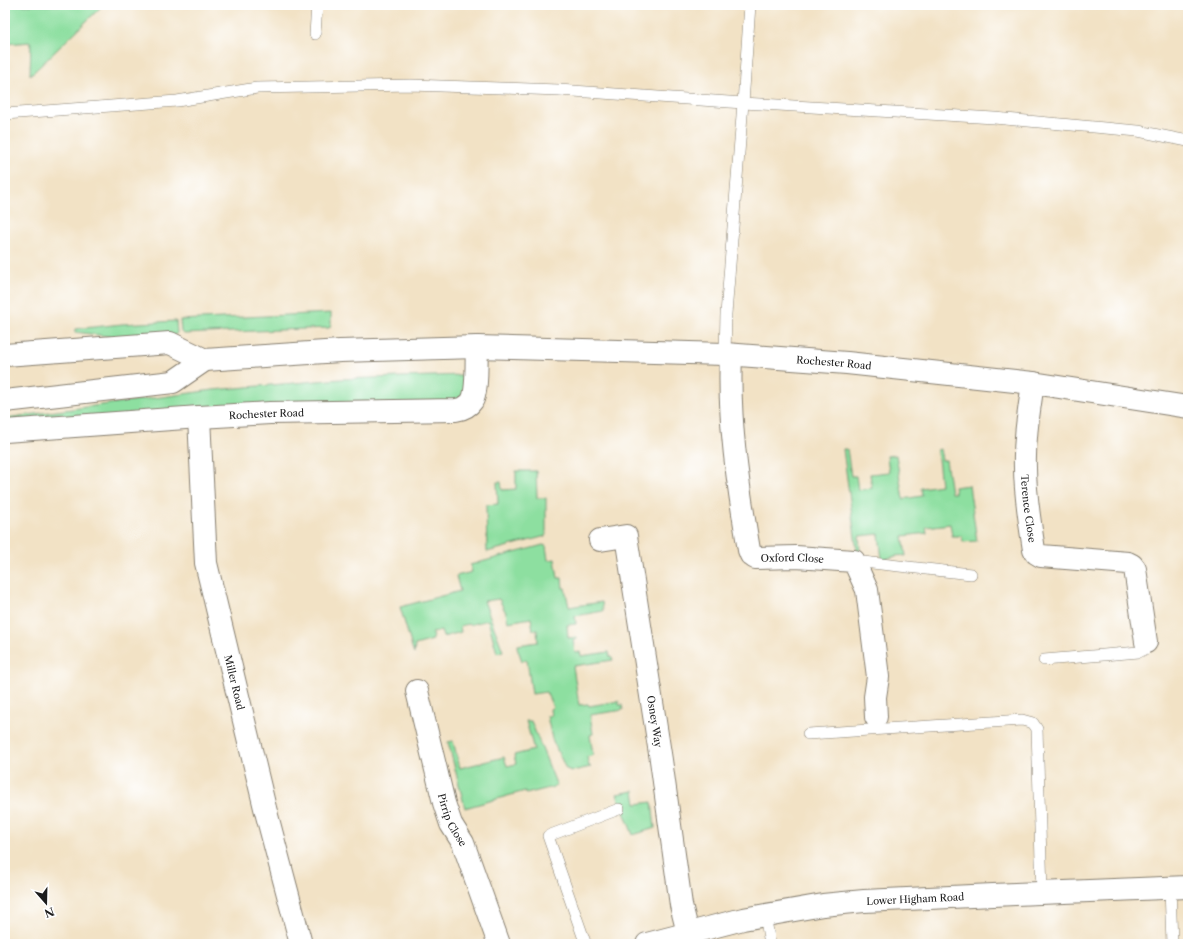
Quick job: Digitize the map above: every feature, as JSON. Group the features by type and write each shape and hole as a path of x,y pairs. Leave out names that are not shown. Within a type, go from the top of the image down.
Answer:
{"street":[{"name":"Rochester Road","path":"5,356 170,343 205,360 340,351 477,347 728,355 862,365 1033,383 1188,406"},
{"name":"Rochester Road","path":"5,431 270,413 451,411 461,409 471,402 474,396 477,347"},
{"name":"Oxford Close","path":"728,355 737,479 748,550 751,555 755,558 796,557 854,561"},
{"path":"5,401 173,382 205,360"},
{"name":"Terence Close","path":"1033,383 1025,446 1025,468 1027,504 1034,550 1040,556 1132,565 1135,569 1138,583 1146,642"},
{"name":"Miller Road","path":"199,417 206,563 265,808 301,944"},
{"name":"Osney Way","path":"600,540 626,536 662,768 681,905 688,933"},
{"path":"854,561 867,590 878,677 875,697 876,717"},
{"name":"Pirrip Close","path":"417,691 444,803 452,826 464,844 499,944"},
{"name":"Lower Higham Road","path":"647,944 765,914 822,905 864,901 1179,888"}],"lane":[{"path":"315,34 317,5"},
{"path":"728,355 726,314 750,5"},
{"path":"5,114 176,101 257,88 411,85 559,90 994,118 1138,131 1188,141"},
{"path":"854,561 971,574"},
{"path":"1044,660 1139,652 1145,650 1146,642"},
{"path":"808,734 1022,720 1033,723 1037,729 1042,893"},
{"path":"585,942 548,836 619,809"},
{"path":"1172,944 1179,888"},
{"path":"765,914 770,944"}],"green space":[{"path":"5,5 101,5 100,8 30,75 31,42 5,44"},
{"path":"5,44 6,77 5,77"},
{"path":"331,313 331,325 329,328 183,334 181,332 180,320"},
{"path":"176,321 177,333 175,335 122,338 75,332 75,329 122,324"},
{"path":"464,375 467,387 463,395 457,401 5,424 5,418 213,390 341,379"},
{"path":"843,449 847,449 851,476 856,476 858,490 872,488 870,474 889,472 887,456 896,455 903,499 922,496 921,488 941,485 937,450 940,449 942,460 946,460 951,493 955,493 954,487 969,485 977,541 963,542 962,536 952,536 950,524 926,527 927,533 903,536 906,556 897,556 882,560 879,534 859,536 860,551 857,552"},
{"path":"516,471 536,471 537,498 546,498 546,536 487,552 486,505 498,504 497,482 501,482 502,490 516,489"},
{"path":"543,545 546,546 548,560 555,559 558,578 562,578 563,588 565,588 569,607 602,602 603,611 575,616 576,624 567,625 568,638 577,637 577,639 573,640 575,653 580,652 581,656 609,652 610,657 612,657 613,660 573,666 579,705 588,704 589,706 619,701 619,705 622,705 623,710 590,715 593,734 590,735 593,755 587,757 589,766 591,767 572,771 566,769 552,739 547,716 551,716 550,709 553,707 546,692 532,694 527,660 522,661 517,647 518,645 538,642 537,630 533,630 531,618 508,622 506,613 499,599 484,601 503,651 497,653 488,620 460,626 461,632 443,637 441,631 432,633 433,640 415,645 414,654 400,607 460,591 456,576 472,572 470,565"},
{"path":"526,721 531,721 557,786 526,794 525,791 465,808 448,742 453,741 460,768 504,757 507,766 516,764 514,755 534,750"},
{"path":"634,791 636,804 652,802 655,828 633,835 617,794"}]}
